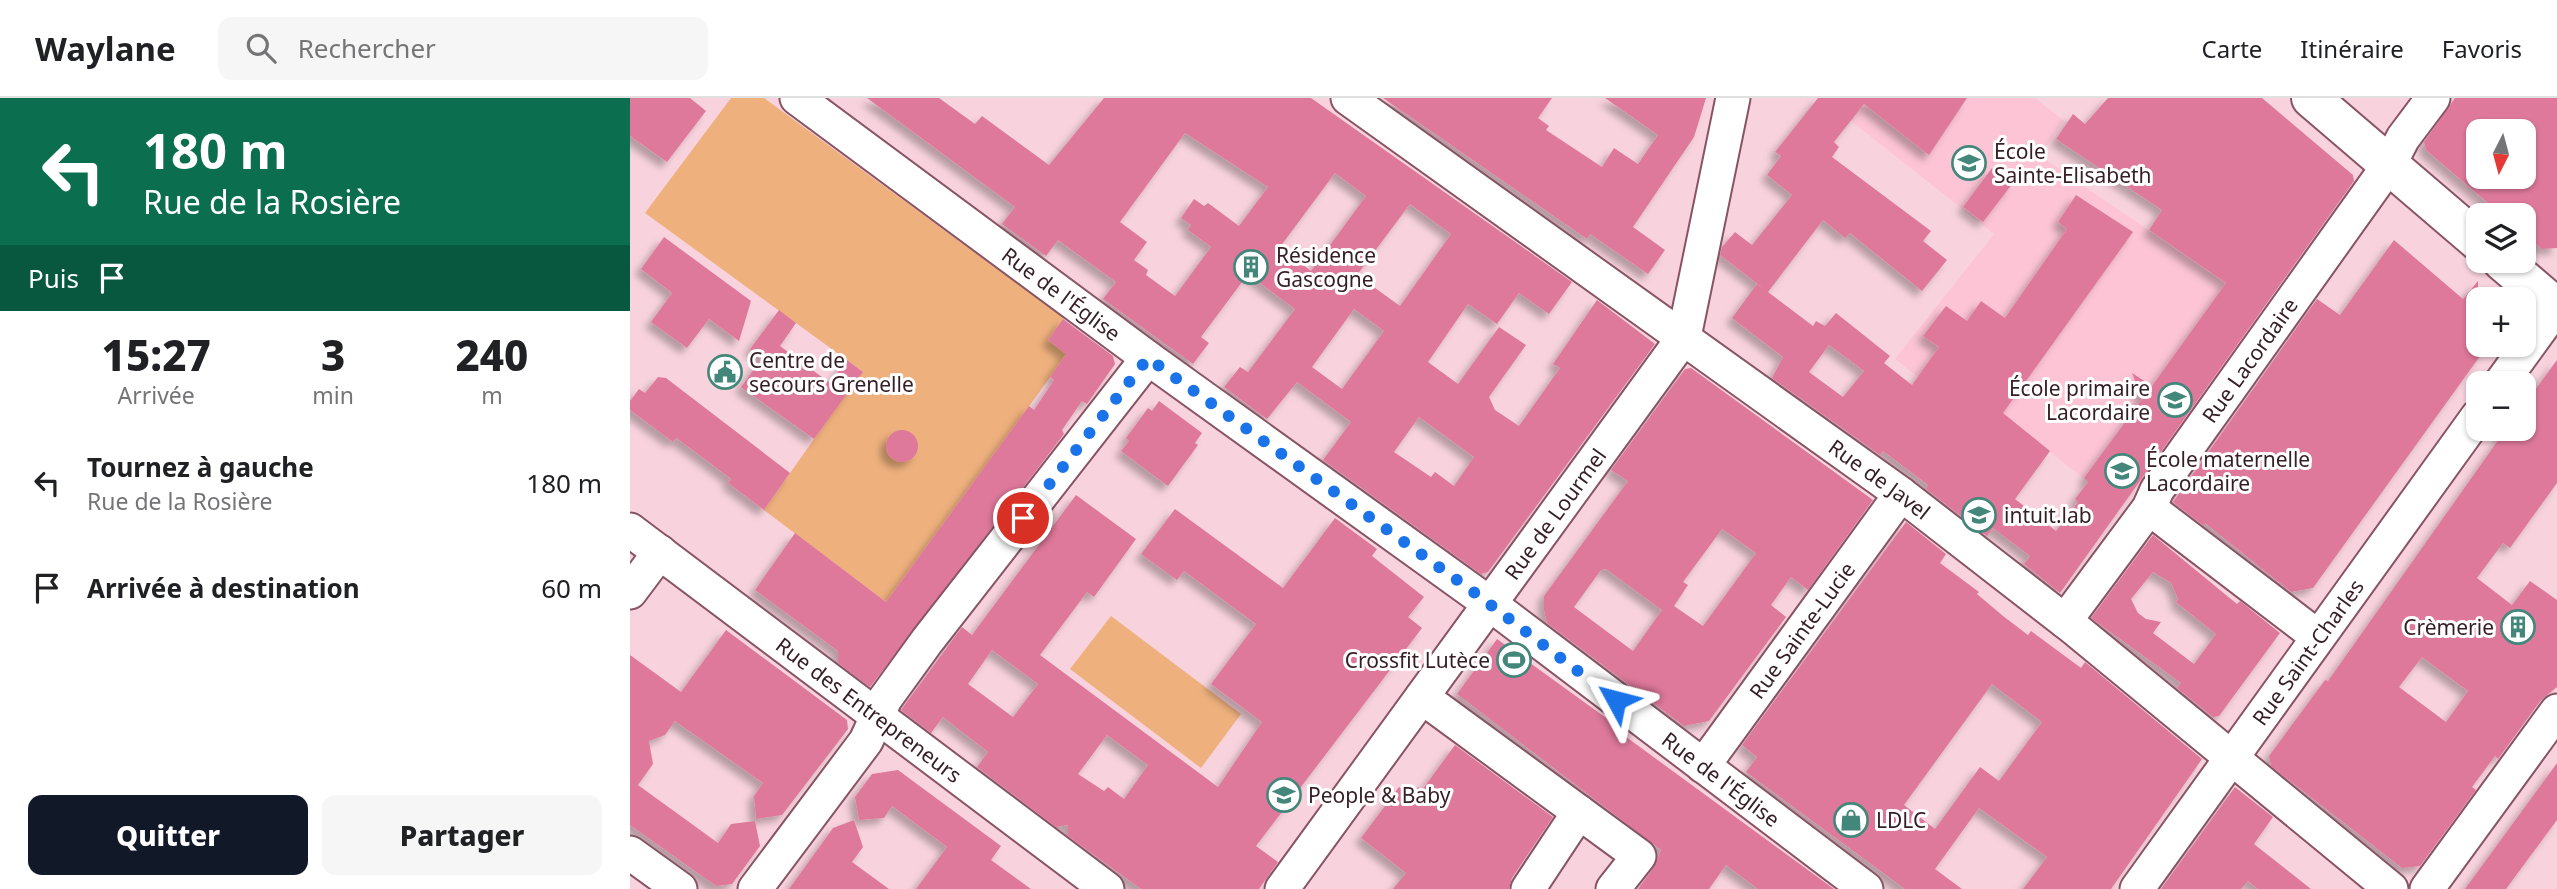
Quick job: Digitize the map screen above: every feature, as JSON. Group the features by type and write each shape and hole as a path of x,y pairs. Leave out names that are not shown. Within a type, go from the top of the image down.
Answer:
{"main road":[{"path":"2311,98 2466,230"},
{"path":"2516,273 2557,307"}],"street":[{"name":"Rue de l'Église","path":"797,98 1148,358 1490,604 1866,889"},
{"name":"Rue de Javel","path":"1348,98 1901,494 2065,621 2391,889"},
{"name":"Rue de Lourmel","path":"1282,889 1684,337 1733,98"},
{"name":"Rue Lacordaire","path":"2065,621 2149,508 2157,490 2389,165 2403,138 2433,98"},
{"path":"2510,371 2557,307"},
{"path":"755,889 866,741 875,716 927,641 1148,358"},
{"name":"Rue Saint-Charles","path":"2137,889 2466,433"},
{"name":"Rue Sainte-Lucie","path":"1703,766 1901,494"},
{"path":"2149,508 2318,637"},
{"name":"Rue des Entrepreneurs","path":"630,530 1107,889"},
{"path":"630,592 660,552"},
{"path":"1422,697 1639,856 1613,889"},
{"path":"2427,889 2557,710"},
{"path":"1528,889 1579,812"},
{"path":"630,853 680,889"}],"shaded area":[{"path":"731,98 764,98 1064,318 1048,340 1067,354 886,602 764,510 862,371 645,213"},
{"path":"1822,98 2035,98 2064,121 2040,156 2265,310 2121,508 2015,424 1928,385 1895,359 1994,234"},
{"path":"1111,616 1241,714 1201,768 1070,669"}],"building":[{"path":"630,98 690,98 706,111 667,162 630,136"},
{"path":"867,98 939,98 975,124 982,116 1049,165 1104,98 1311,98 1572,282 1549,314 1519,293 1497,324 1468,304 1428,362 1458,384 1499,327 1526,345 1489,397 1495,410 1519,426 1560,368 1553,364 1597,300 1655,344 1488,572 1481,574 1323,460 1351,422 1297,382 1267,419 1224,387 1240,367 1248,372 1295,309 1248,274 1201,337 1209,343 1193,364 1103,299 1116,282 1058,240 1046,256 1002,224 1015,207","holes":["1185,133 1268,187 1239,226 1208,203 1204,206 1194,199 1181,218 1191,225 1188,230 1211,247 1175,296 1146,275 1148,270 1134,260 1147,242 1120,222","1335,173 1366,196 1311,271 1280,247","1410,204 1451,234 1400,306 1357,275","1354,309 1384,331 1342,389 1312,367","1419,417 1474,457 1454,486 1435,472 1431,477 1394,452"]},
{"path":"1383,98 1552,98 1538,118 1549,126 1546,130 1602,167 1614,148 1638,164 1658,135 1605,98 1706,98 1694,137 1633,227 1665,250 1648,274 1590,234 1587,239"},
{"path":"1818,98 1967,98 1929,155 1864,104 1834,142 1839,147 1832,157 1931,231 1923,241 1947,260 1922,291 1850,233 1845,238 1823,220 1768,292 1813,326 1816,321 1825,326 1836,313 1890,356 1884,363 1912,385 1939,347 1923,336 1946,306 1967,321 1981,301 2005,318 2067,229 2058,222 2076,195 2133,232 2003,413 2050,451 2015,499 2056,531 2078,502 2075,499 2088,482 2084,478 2142,399 2132,373 2152,386 2226,283 2149,230 2162,210 2056,139 2073,114 2085,124 2108,98 2262,98 2353,175 2354,181 2060,593 2024,564 2030,556 1993,528 1987,536 1926,489 1928,485 1883,451 1880,455 1772,378 1783,357 1732,318 1757,284 1763,288 1720,255 1722,247 1735,232 1752,245 1792,195 1767,175 1781,156 1775,152","holes":["1829,345 1864,371 1843,397 1809,372"]},
{"path":"2455,98 2557,98 2557,248 2542,249 2536,244 2536,203 2488,203 2472,189 2536,189 2536,119 2466,119 2466,184 2426,150 2424,142"},
{"path":"1992,168 2013,183 1983,222 1963,207"},
{"path":"664,237 751,301 739,341 709,319 687,348 651,322 672,293 641,269"},
{"path":"2394,240 2463,299 2466,295 2466,357 2479,357 2469,371 2466,371 2466,376 2313,588 2291,592 2205,523 2204,526 2173,502 2317,299 2340,315"},
{"path":"779,310 796,323 780,346 830,383 847,360 863,372 814,439 741,387 762,358 750,349"},
{"path":"1063,319 1113,356 1115,364 1087,404 1082,401 1062,430 1064,434 870,687 838,663 838,651 755,590 795,533 886,602 1029,406 1034,410 1054,380 1050,377 1066,354 1048,340"},
{"path":"2557,360 2557,483 2510,548 2503,543 2477,578 2512,605 2530,581 2557,600 2557,687 2541,700 2498,759 2495,756 2472,787 2476,790 2420,866 2402,868 2271,766 2269,756 2325,680 2328,681 2498,441 2536,441 2536,389","holes":["2422,657 2468,691 2446,722 2399,687"]},
{"path":"1691,368 1873,500 1808,590 1791,577 1771,605 1786,617 1709,721 1684,726 1547,623 1544,596 1628,481 1611,470 1685,369","holes":["1722,529 1756,553 1703,626 1674,606 1688,585 1683,582","1606,569 1662,610 1633,651 1574,607 1601,570"]},
{"path":"658,377 666,378 790,473 764,510 728,483 731,479 706,460 676,438 673,442 630,410 630,401 639,389 645,393"},
{"path":"1159,401 1202,433 1195,443 1198,445 1168,486 1121,451 1129,441 1126,438 1148,408 1152,411"},
{"path":"902,430 914,434 918,446 914,458 902,462 890,458 886,446 890,434"},
{"path":"1076,495 1136,539 1094,597 1087,592 1040,655 1218,787 1262,722 1211,684 1256,624 1184,571 1177,580 1141,554 1175,509 1283,588 1335,518 1377,549 1372,556 1424,597 1408,617 1422,628 1256,846 1278,862 1259,889 1141,889 1068,836 1068,825 1056,827 977,767 988,752 943,717 931,733 901,710 962,627 972,635","holes":["992,650 1038,684 1013,717 968,684","1107,735 1148,765 1124,799 1108,787 1104,791 1078,774"]},
{"path":"1906,522 1946,554 1940,563 1979,592 1977,594 2003,616 2028,635 2031,631 2081,668 2085,662 2202,759 2111,889 2023,889 2047,857 1979,808 1935,869 1962,889 1905,889 1746,772 1757,757 1742,745","holes":["1992,684 2042,722 1999,781 1980,767 1935,829 1904,805"]},
{"path":"2153,535 2237,604 2240,601 2280,633 2219,716 2213,717 2177,688 2181,683 2091,618","holes":["2153,572 2171,583 2178,599 2176,602 2216,634 2194,664 2153,633 2161,622 2146,619 2138,613 2131,599"]},
{"path":"726,630 847,720 848,729 782,815 756,819 754,796 763,783 675,721 665,735 649,741 653,764 638,785 718,843 731,824 755,821 760,846 732,884 716,886 630,825 630,655 681,692"},
{"path":"1497,639 1834,889 1758,889 1726,865 1709,889 1638,889 1654,867 1661,850 1457,694"},
{"path":"1455,745 1553,817 1512,878 1509,889 1393,889 1406,873 1361,838 1399,787 1411,796 1418,787 1422,790"},
{"path":"2557,763 2557,820 2506,889 2465,889"},
{"path":"898,770 1001,846 991,860 1031,889 916,889 947,847 892,806 884,818 859,820 855,797 872,774"},
{"path":"2235,787 2273,817 2254,844 2311,889 2258,889 2248,881 2241,889 2161,889"},
{"path":"854,820 863,847 852,862 889,889 789,889 833,828"}],"place":[{"name":"École Sainte-Elisabeth","path":"1969,163"},
{"name":"Résidence Gascogne","path":"1251,267"},
{"name":"Centre de secours Grenelle","path":"725,372"},
{"name":"École primaire Lacordaire","path":"2175,400"},
{"name":"École maternelle Lacordaire","path":"2122,471"},
{"name":"intuit.lab","path":"1979,515"},
{"name":"Crèmerie","path":"2518,627"},
{"name":"Crossfit Lutèce","path":"1514,660"},
{"name":"People & Baby","path":"1284,795"},
{"name":"LDLC","path":"1851,820"}],"route":[{"path":"1023,518 1148,358 1471,590 1616,700"}]}
